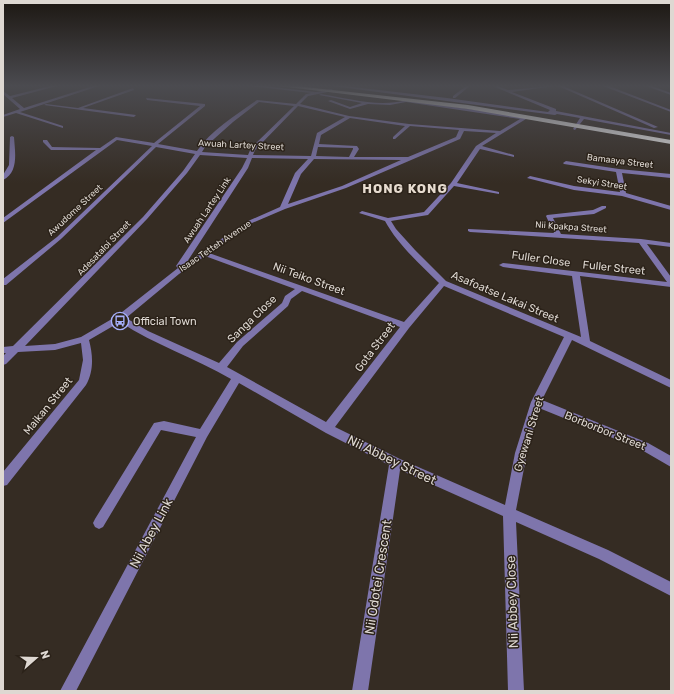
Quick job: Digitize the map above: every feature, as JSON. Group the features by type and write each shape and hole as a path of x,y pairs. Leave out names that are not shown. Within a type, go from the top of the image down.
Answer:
{"highway":[{"path":"537,118 671,142"},
{"path":"542,118 671,135"},
{"path":"581,118 671,135"}],"street":[{"path":"35,118 61,127"},
{"name":"Awudome Street","path":"3,283 59,238 155,145 187,118"},
{"name":"Adesataloi Street","path":"16,349 145,218 198,153 235,118"},
{"name":"Awuah Lartey Link","path":"176,272 251,159 250,156 253,149 285,118"},
{"path":"283,208 298,173 313,157 320,134 331,126 346,118"},
{"path":"359,118 409,125 462,130 468,128 499,132"},
{"path":"362,213 381,217 387,220 426,214 453,184 478,147 520,118"},
{"path":"575,129 582,118"},
{"path":"633,118 671,135"},
{"path":"395,138 409,125"},
{"name":"Isaac Tetteh Avenue","path":"3,350 55,347 84,339 120,318 203,252 250,222 283,208 344,187 410,159 458,138 462,130"},
{"path":"3,178 13,166 12,136"},
{"name":"Awuah Lartey Street","path":"3,221 84,163 99,149 116,138 198,153 250,156 410,159"},
{"path":"45,141 52,148 99,149"},
{"path":"316,145 355,147 356,149 351,157"},
{"path":"478,147 512,156"},
{"name":"Bamaaya Street","path":"566,163 619,171 671,176"},
{"path":"619,171 623,194"},
{"name":"Sekyi Street","path":"530,178 574,188 623,194 671,208"},
{"path":"453,184 497,194"},
{"path":"558,235 549,216 594,212 604,207"},
{"name":"Asafoatse Lakai Street","path":"387,220 393,230 412,252 443,283 568,336 671,384"},
{"name":"Nii Kpakpa Street","path":"470,230 641,241 671,245"},
{"path":"641,241 671,282"},
{"name":"Nii Teiko Street","path":"203,252 406,326"},
{"name":"Fuller Close","path":"503,265 576,275"},
{"name":"Fuller Street","path":"586,344 576,275 671,286"},
{"name":"Gota Street","path":"328,428 406,326 443,283"},
{"name":"Sanga Close","path":"220,368 240,344 285,304 288,298 301,288"},
{"name":"Nii Abbey Street","path":"120,318 141,332 220,368 328,428 395,463 629,566 671,589"},
{"name":"Gyewani Street","path":"509,512 521,453 536,402 568,336"},
{"name":"Maikan Street","path":"3,481 83,382 87,371 88,360 84,339"},
{"path":"3,362 16,349"},
{"name":"Nii Abey Link","path":"68,691 203,434 237,378"},
{"name":"Borborbor Street","path":"536,402 644,446 671,462"},
{"path":"99,523 158,426 164,425 203,434"},
{"name":"Nii Odotei Crescent","path":"360,691 395,463"},
{"name":"Nii Abbey Close","path":"509,512 516,691"}],"place":[{"name":"Official Town","path":"120,321"}],"district":[{"name":"HONG KONG","path":"405,188"}]}
